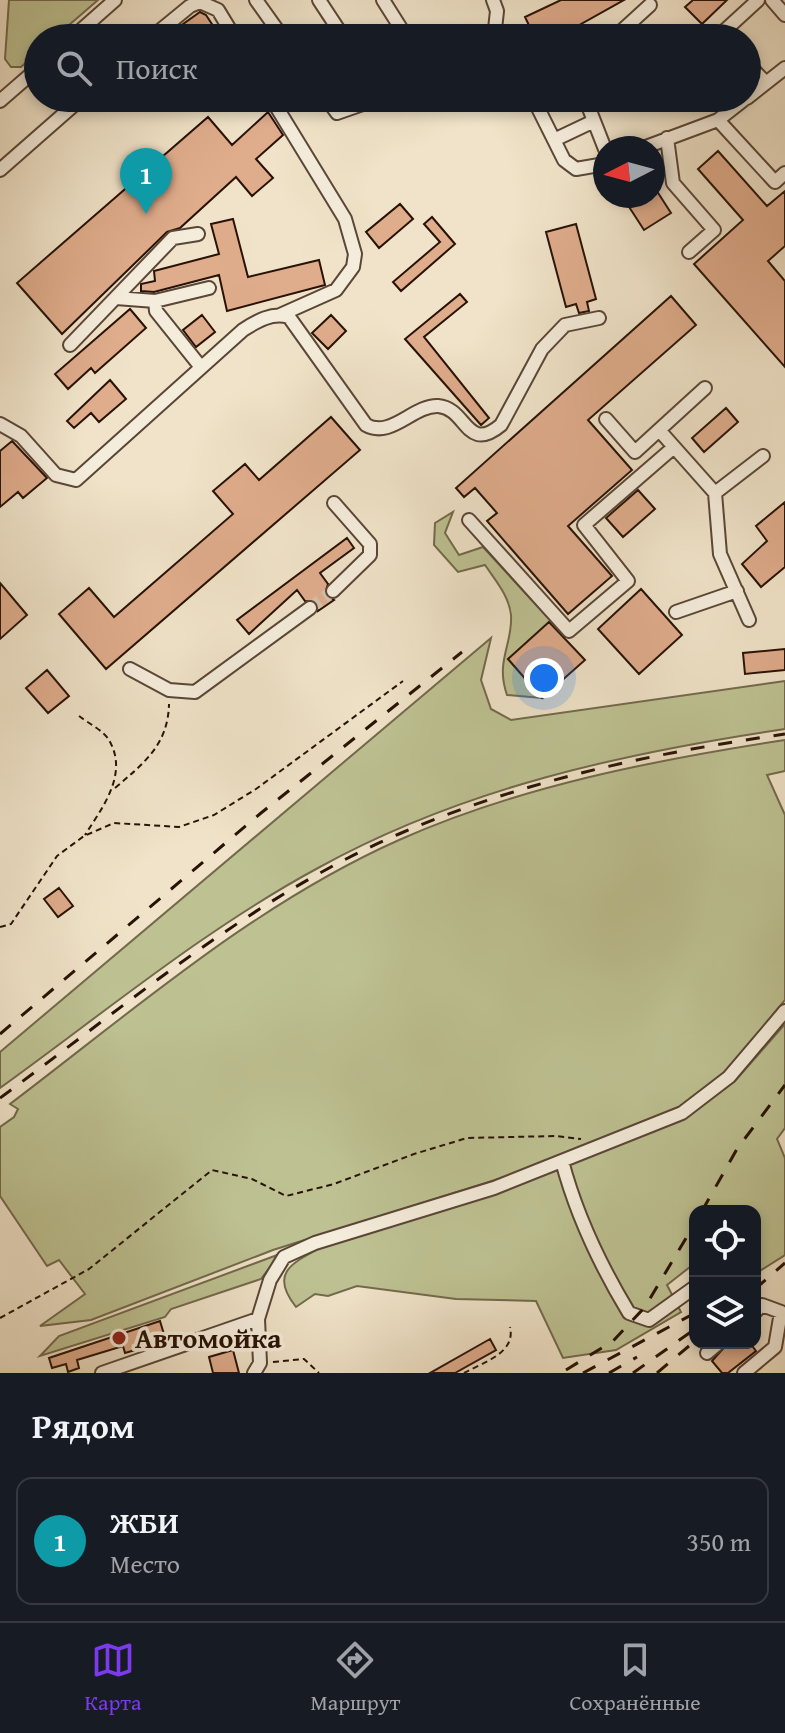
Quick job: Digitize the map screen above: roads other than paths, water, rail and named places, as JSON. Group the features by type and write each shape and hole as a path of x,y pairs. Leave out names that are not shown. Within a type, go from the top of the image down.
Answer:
{"street":[{"path":"88,24 115,0"},
{"path":"256,0 273,24"},
{"path":"319,0 335,24"},
{"path":"383,0 398,24"},
{"path":"493,0 497,11 496,24"},
{"path":"732,24 758,0"},
{"path":"772,0 785,15"},
{"path":"168,24 200,2 218,10 226,24"},
{"path":"629,24 650,5"},
{"path":"761,87 785,68"},
{"path":"761,78 766,83"},
{"path":"0,101 24,80"},
{"path":"0,170 66,112"},
{"path":"0,424 21,436 56,475 76,480 243,330 260,319 280,315 336,290 353,267 355,254 345,219 280,112"},
{"path":"540,112 564,160 576,169 593,166"},
{"path":"590,112 600,136"},
{"path":"689,252 714,230 673,183 667,138 718,120 729,112"},
{"path":"718,120 775,182 785,173"},
{"path":"554,140 594,121"},
{"path":"70,345 173,238 198,234"},
{"path":"116,298 155,301 209,288"},
{"path":"155,301 156,311 200,366"},
{"path":"280,315 289,317 366,425 382,429 432,406 441,406 480,435 490,434 501,425 527,372 565,325 599,318"},
{"path":"606,419 635,452 705,388"},
{"path":"659,430 715,493 720,554 749,620"},
{"path":"469,520 569,631 628,581 584,525 674,447"},
{"path":"715,493 763,456"},
{"path":"333,591 370,555 370,544 334,503"},
{"path":"676,612 737,591"},
{"path":"130,669 169,690 195,692 310,608"},
{"path":"257,1368 258,1319 270,1280 284,1257 315,1243 494,1188 682,1113 729,1077 785,1011"},
{"path":"562,1161 571,1195 599,1259 629,1313 649,1320 689,1291"},
{"path":"744,1373 775,1347 783,1311 761,1306"},
{"path":"99,1372 258,1319"},
{"path":"707,1353 712,1349"}],"tunnel":[{"path":"310,608 333,591"}],"railway":[{"path":"0,1034 261,813 462,652"},
{"path":"0,1098 143,990 242,921 292,889 399,834 492,799 588,771 686,750 785,734"},
{"path":"705,1205 737,1149 785,1085"},
{"path":"566,1370 613,1341 645,1307 689,1233"},
{"path":"761,1284 785,1263"},
{"path":"583,1373 689,1316"},
{"path":"633,1373 689,1333"},
{"path":"657,1373 689,1346"},
{"path":"609,1373 637,1357"}],"place":[{"name":"ЖБИ","path":"146,214"},
{"name":"Автомойка","path":"119,1338"}]}
